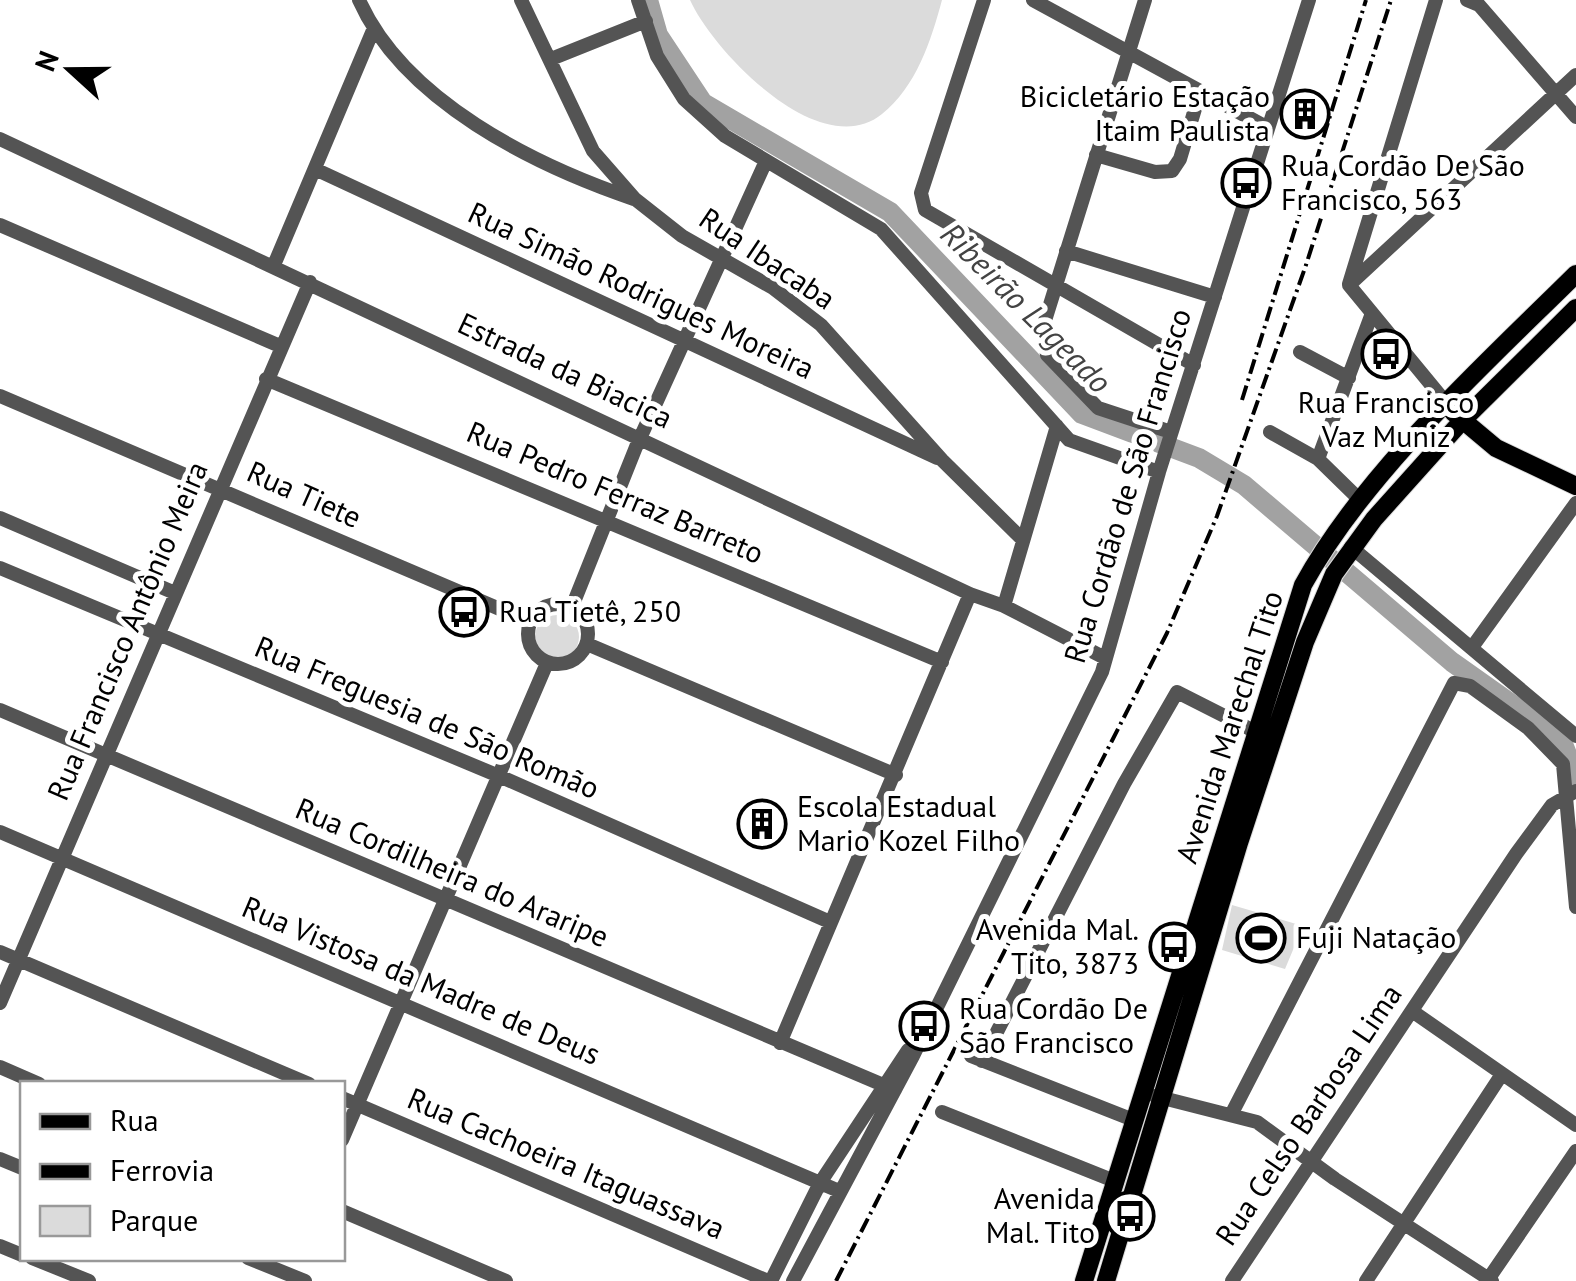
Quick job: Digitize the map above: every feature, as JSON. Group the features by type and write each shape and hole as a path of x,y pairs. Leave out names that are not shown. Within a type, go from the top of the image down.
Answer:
{"main road":[{"name":"Avenida Marechal Tito","path":"1084,1281 1290,618 1318,559 1361,502 1447,404 1576,274"},
{"name":"Avenida Marechal Tito","path":"1106,1281 1239,843 1306,642 1334,574 1348,551 1460,422 1576,308"},
{"path":"1447,404 1460,422 1496,448 1576,486"}],"street":[{"path":"358,0 394,59 451,105 550,169 634,199"},
{"name":"Rua Ibacaba","path":"521,0 593,151 634,199 793,302 820,324 942,460 1022,538"},
{"path":"638,0 657,56 684,98 725,136 880,229 1057,426 1080,446 1160,467"},
{"path":"984,0 921,193 922,204 930,216 1194,365"},
{"path":"1033,0 1268,128"},
{"path":"1145,0 1043,327 1046,355 1098,408 1170,436"},
{"name":"Rua Cordão de São Francisco","path":"889,1088 927,1024 1102,672 1160,467 1309,0"},
{"path":"1349,284 1436,0"},
{"path":"1467,0 1479,5 1576,117"},
{"path":"551,59 646,22"},
{"path":"274,266 318,170 374,28"},
{"path":"1349,284 1576,75"},
{"path":"1096,155 1156,172 1172,171 1180,159 1200,92"},
{"name":"Estrada da Biacica","path":"0,139 641,436 970,594 1004,606 1105,658"},
{"path":"572,607 641,436 766,161"},
{"name":"Rua Simão Rodrigues Moreira","path":"318,170 942,460"},
{"path":"596,186 610,170"},
{"path":"0,225 280,346"},
{"path":"1066,251 1215,297"},
{"name":"Rua Francisco Antônio Meira","path":"0,1003 310,282"},
{"path":"1349,284 1371,316 1447,404"},
{"path":"1318,459 1371,316"},
{"path":"1300,352 1350,378"},
{"name":"Rua Pedro Ferraz Barreto","path":"266,378 942,662"},
{"name":"Rua Tiete","path":"0,396 530,622"},
{"path":"872,429 895,405"},
{"path":"1004,606 1057,426"},
{"path":"1270,432 1318,459 1361,502"},
{"path":"1473,646 1576,503"},
{"path":"0,518 175,593"},
{"path":"1348,551 1473,646 1576,736"},
{"name":"Rua Freguesia de São Romão","path":"0,568 499,776 830,922"},
{"path":"780,1043 970,594"},
{"path":"552,604 572,607 588,627 587,644 575,660 548,662 532,650 530,622 552,604"},
{"path":"587,644 896,775"},
{"path":"345,1133 548,662"},
{"path":"1232,1113 1451,685 1461,682 1477,691 1558,756 1570,793 1576,907"},
{"path":"1136,1121 976,1059 1178,692 1256,732"},
{"name":"Rua Cordilheira do Araripe","path":"0,710 889,1088"},
{"name":"Rua Celso Barbosa Lima","path":"1232,1281 1516,854 1552,805 1570,793"},
{"name":"Rua Vistosa da Madre de Deus","path":"0,832 839,1191"},
{"path":"0,952 302,1081"},
{"path":"1412,1011 1576,1125"},
{"path":"0,1066 32,1081"},
{"path":"1366,1281 1502,1074"},
{"path":"770,1281 820,1183 889,1088"},
{"path":"793,1281 889,1088"},
{"path":"1145,1093 1232,1113 1268,1128 1311,1162 1489,1280 1576,1152"},
{"name":"Rua Cachoeira Itaguassava","path":"345,1099 770,1281"},
{"path":"942,1112 1117,1182"},
{"path":"345,1213 506,1281"},
{"path":"39,1261 89,1281"},
{"path":"257,1261 305,1281"}],"green space":[{"path":"690,0 942,0 927,47 904,91 882,114 857,126 829,124 800,113 771,95 721,46"},
{"path":"557,615 573,621 579,637 573,653 557,659 541,653 535,637 541,621"},
{"name":"Fuji Natação","path":"1232,905 1303,926 1285,969 1222,950"}],"waterway":[{"name":"Ribeirão Lageado","path":"648,0 658,35 703,103 890,212 1082,414 1199,458 1244,485 1452,662 1561,739 1576,777"}],"railway":[{"path":"1242,400 1366,0"},
{"path":"836,1281 1167,633 1217,516 1306,265 1391,0"}],"place":[{"name":"Bicicletário Estação Itaim Paulista","path":"1305,114"},
{"name":"Rua Cordão De São Francisco, 563","path":"1246,183"},
{"name":"Rua Francisco Vaz Muniz","path":"1386,354"},
{"name":"Rua Tietê, 250","path":"464,612"},
{"name":"Escola Estadual Mario Kozel Filho","path":"762,824"},
{"name":"Fuji Natação","path":"1261,938"},
{"name":"Avenida Mal. Tito, 3873","path":"1174,947"},
{"name":"Rua Cordão De São Francisco","path":"924,1026"},
{"name":"Avenida Mal. Tito","path":"1130,1216"}]}
